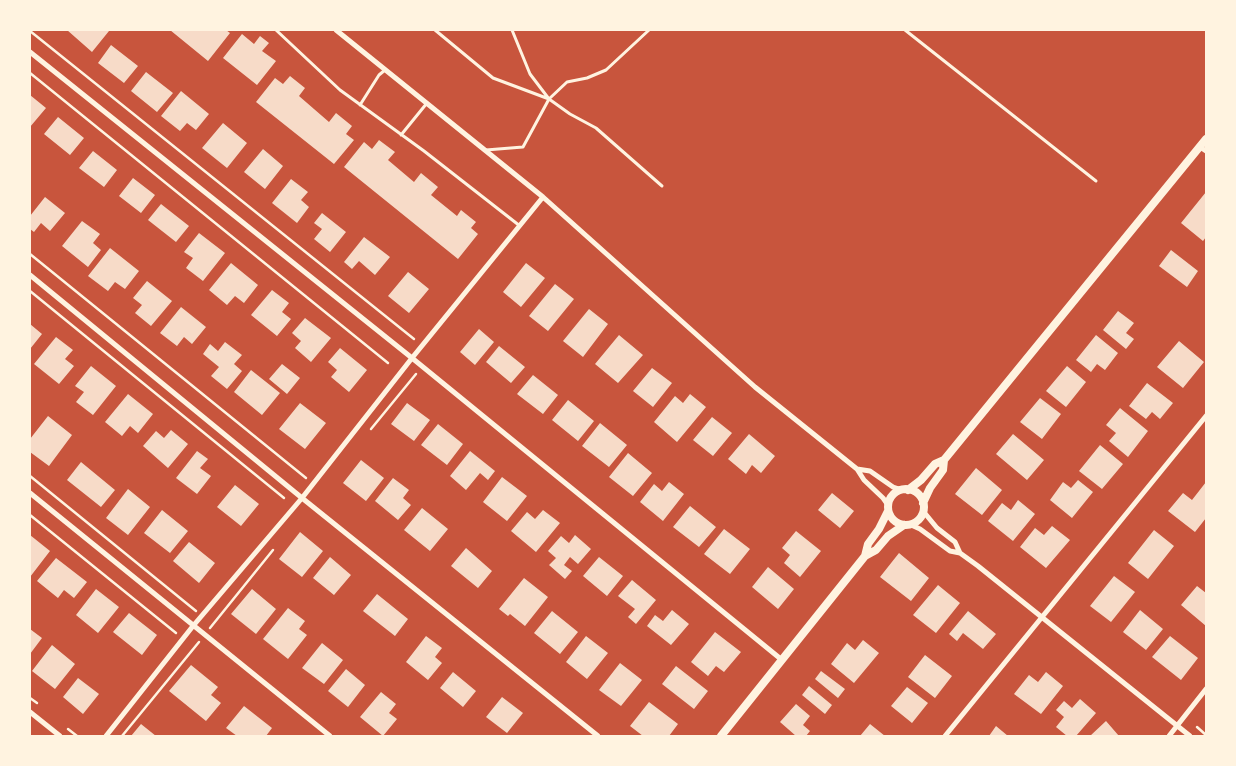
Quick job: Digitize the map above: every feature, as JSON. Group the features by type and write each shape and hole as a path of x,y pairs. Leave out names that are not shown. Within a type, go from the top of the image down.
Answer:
{"street":[{"path":"336,30 543,198 755,387 857,469 864,480 883,498 894,520 926,533 950,551 960,553 1190,736"},
{"path":"30,52 412,358 782,660"},
{"path":"865,556 868,544 880,529 892,495 905,490 921,480 935,464 944,460 1203,149 1206,139"},
{"path":"106,736 193,626 302,498 412,358 543,198"},
{"path":"30,275 302,498 598,736"},
{"path":"944,736 1206,416"},
{"path":"721,736 865,556 876,550 888,536 907,524 918,520 930,488 943,470 944,460"},
{"path":"857,469 870,471 893,487 917,494 937,528 955,542 960,553"},
{"path":"30,493 330,736"},
{"path":"1169,736 1206,689"},
{"path":"30,712 60,736"}],"lane":[{"path":"277,30 340,90 520,226"},
{"path":"435,30 493,78 549,99 570,114 596,128 662,186"},
{"path":"512,30 530,74 549,99"},
{"path":"905,30 1096,181"},
{"path":"486,150 523,147 549,99 567,82 587,78 606,70 647,31"},
{"path":"360,104 379,75 385,70"},
{"path":"401,135 427,103"}],"path":[{"path":"30,31 414,339"},
{"path":"30,73 388,363"},
{"path":"30,254 313,484"},
{"path":"30,291 294,506"},
{"path":"30,476 213,624"},
{"path":"30,515 194,648"},
{"path":"122,736 273,550"}],"building":[{"path":"67,30 108,30 109,31 92,52"},
{"path":"170,30 226,30 230,33 208,61"},
{"path":"242,34 254,44 260,36 269,43 262,51 276,61 257,85 223,58"},
{"path":"111,45 138,66 124,83 98,63"},
{"path":"146,72 173,93 157,112 131,91"},
{"path":"290,76 305,88 299,96 329,122 336,113 352,126 346,134 354,140 334,164 256,102 275,78 283,84"},
{"path":"181,91 209,114 196,130 187,123 180,131 161,116"},
{"path":"30,95 46,108 30,127"},
{"path":"58,117 84,138 70,155 44,134"},
{"path":"223,123 247,143 227,168 202,148"},
{"path":"379,140 395,152 388,160 414,182 421,173 438,187 431,195 457,216 461,210 476,222 471,228 478,234 458,259 344,167 364,142 372,149"},
{"path":"263,149 283,166 265,189 244,172"},
{"path":"93,151 117,170 104,187 79,168"},
{"path":"133,178 155,195 141,213 119,196"},
{"path":"291,179 308,192 301,200 309,207 297,223 272,203"},
{"path":"1206,192 1206,237 1203,241 1181,223"},
{"path":"45,197 65,213 50,231 41,223 34,232 30,229 30,216"},
{"path":"161,204 189,226 176,242 148,220"},
{"path":"322,213 346,232 330,252 314,239 322,229 314,223"},
{"path":"82,221 100,234 93,243 101,250 88,267 62,246"},
{"path":"199,233 225,253 203,281 186,268 193,258 184,252"},
{"path":"364,237 390,257 375,275 359,261 352,269 344,262"},
{"path":"110,248 139,271 125,289 115,282 108,291 88,276"},
{"path":"1171,250 1198,271 1187,287 1159,266"},
{"path":"231,263 258,285 244,303 235,296 227,305 209,290"},
{"path":"526,263 545,278 521,307 503,292"},
{"path":"408,272 429,289 409,313 388,296"},
{"path":"147,281 172,301 151,326 135,313 142,305 133,298"},
{"path":"555,284 574,299 548,331 529,316"},
{"path":"272,290 289,303 282,312 291,319 277,336 251,315"},
{"path":"181,307 206,327 192,344 184,337 177,346 160,333"},
{"path":"589,309 608,324 583,357 563,341"},
{"path":"1118,311 1134,323 1126,333 1134,339 1126,349 1103,330"},
{"path":"305,318 331,338 311,362 295,348 301,341 292,333"},
{"path":"30,324 42,334 30,349"},
{"path":"479,329 494,342 475,365 460,352"},
{"path":"619,335 643,355 618,383 595,364"},
{"path":"1096,335 1118,353 1105,370 1097,364 1091,372 1076,360"},
{"path":"56,337 73,350 65,359 74,366 59,384 34,364"},
{"path":"1179,341 1204,362 1183,388 1157,367"},
{"path":"225,342 242,355 234,364 242,371 227,389 211,376 219,367 203,354 210,344 218,351"},
{"path":"499,346 525,367 511,383 486,362"},
{"path":"340,348 367,370 349,392 331,377 337,370 328,362"},
{"path":"282,364 300,378 287,394 269,379"},
{"path":"91,366 116,386 93,415 76,402 84,392 75,386"},
{"path":"1067,366 1086,382 1066,407 1046,391"},
{"path":"652,368 672,383 653,407 633,391"},
{"path":"251,370 280,393 262,415 234,392"},
{"path":"533,375 558,395 543,414 517,394"},
{"path":"1147,383 1173,403 1160,419 1152,412 1146,419 1129,406"},
{"path":"128,394 153,414 138,433 130,426 122,436 105,422"},
{"path":"690,394 706,407 677,442 654,422 675,396 683,403"},
{"path":"1040,398 1061,414 1042,439 1020,422"},
{"path":"568,400 594,421 578,441 552,420"},
{"path":"300,403 326,423 305,449 279,429"},
{"path":"407,403 430,420 414,441 391,424"},
{"path":"1120,408 1148,431 1128,457 1109,441 1116,433 1106,425"},
{"path":"48,416 72,435 49,466 30,452 30,439"},
{"path":"712,417 732,433 713,456 693,440"},
{"path":"600,423 627,445 609,467 582,446"},
{"path":"438,424 463,444 447,465 421,445"},
{"path":"171,430 188,444 168,468 143,446 156,431 164,438"},
{"path":"749,434 775,456 761,473 752,465 746,474 728,459"},
{"path":"1013,434 1044,460 1027,480 996,454"},
{"path":"1100,445 1123,464 1102,489 1079,471"},
{"path":"197,451 208,459 200,468 211,476 197,494 176,478"},
{"path":"470,451 495,471 488,480 480,473 466,490 450,476"},
{"path":"628,453 652,473 633,496 609,477"},
{"path":"361,460 384,478 366,501 343,483"},
{"path":"81,462 115,490 101,507 67,480"},
{"path":"976,468 1002,490 982,515 955,494"},
{"path":"502,477 527,496 507,521 483,502"},
{"path":"393,478 409,490 403,498 411,505 398,520 375,501"},
{"path":"1078,480 1093,492 1072,518 1050,500 1063,482 1071,488"},
{"path":"669,482 684,494 663,521 640,502 654,484 662,491"},
{"path":"1206,482 1206,518 1195,532 1168,511 1183,493 1192,500"},
{"path":"235,485 259,504 241,526 217,507"},
{"path":"128,489 150,507 128,535 106,518"},
{"path":"832,493 854,511 840,528 818,510"},
{"path":"1018,500 1035,514 1013,541 988,521 1002,503 1011,510"},
{"path":"690,506 716,527 699,547 673,527"},
{"path":"422,508 448,529 430,551 404,530"},
{"path":"162,510 188,531 170,553 144,533"},
{"path":"543,510 560,523 536,552 511,531 527,512 535,519"},
{"path":"1052,526 1070,540 1046,568 1020,547 1035,528 1044,535"},
{"path":"724,529 750,549 730,574 704,554"},
{"path":"1154,530 1174,546 1148,579 1128,563"},
{"path":"796,531 821,551 800,577 784,563 790,555 782,548"},
{"path":"300,532 323,551 302,577 279,559"},
{"path":"30,535 50,551 30,577"},
{"path":"575,535 591,549 578,564 570,557 564,565 572,571 565,579 549,565 556,558 548,551 561,536 569,543"},
{"path":"189,542 215,563 199,583 173,561"},
{"path":"466,548 492,571 478,588 451,566"},
{"path":"899,553 929,578 911,601 880,577"},
{"path":"330,557 351,575 334,595 313,578"},
{"path":"599,557 623,576 607,596 583,576"},
{"path":"56,558 87,582 74,598 64,590 58,598 37,581"},
{"path":"768,567 794,589 778,609 752,587"},
{"path":"1114,576 1135,592 1111,622 1090,606"},
{"path":"524,578 548,597 525,626 510,614 508,616 499,609"},
{"path":"632,580 656,600 636,624 628,617 635,609 618,596"},
{"path":"938,585 960,603 936,633 913,615"},
{"path":"1197,586 1206,593 1206,626 1181,605"},
{"path":"96,589 119,607 98,633 76,615"},
{"path":"252,589 276,609 256,634 231,614"},
{"path":"377,594 408,619 395,636 363,611"},
{"path":"288,608 305,621 299,629 307,635 288,659 263,639"},
{"path":"672,610 689,624 671,645 647,626 655,615 663,621"},
{"path":"1140,610 1163,629 1146,650 1123,632"},
{"path":"552,611 578,632 560,654 534,633"},
{"path":"968,611 996,634 983,649 963,633 957,641 949,634"},
{"path":"129,613 157,635 142,655 113,632"},
{"path":"30,629 42,638 30,654"},
{"path":"715,632 741,652 724,672 716,666 708,676 691,662"},
{"path":"426,636 442,648 435,657 442,663 428,680 406,662"},
{"path":"586,636 608,653 587,679 566,662"},
{"path":"1170,636 1198,658 1181,680 1152,657"},
{"path":"863,640 879,653 854,683 831,664 847,643 855,650"},
{"path":"322,643 343,660 324,684 302,668"},
{"path":"52,645 75,664 55,689 32,671"},
{"path":"925,655 952,676 935,698 908,677"},
{"path":"620,663 642,680 621,706 599,690"},
{"path":"191,665 218,687 211,695 221,703 206,721 169,691"},
{"path":"676,666 708,691 694,709 662,684"},
{"path":"346,669 365,685 348,707 328,691"},
{"path":"821,671 845,689 838,698 815,679"},
{"path":"453,672 476,691 463,707 440,688"},
{"path":"1046,672 1063,686 1041,714 1014,694 1029,675 1038,682"},
{"path":"78,678 99,694 83,714 63,697"},
{"path":"809,686 832,705 825,714 802,695"},
{"path":"907,687 928,703 912,723 891,706"},
{"path":"381,692 396,704 389,713 397,719 383,736 360,717"},
{"path":"502,697 523,713 507,733 486,717"},
{"path":"1080,699 1096,713 1076,736 1067,736 1056,727 1064,717 1056,710 1064,701 1072,708"},
{"path":"649,702 678,724 669,736 643,736 630,726"},
{"path":"796,704 810,716 803,725 810,731 806,736 796,736 780,722"},
{"path":"244,706 272,728 266,736 237,736 226,728"},
{"path":"1106,721 1119,736 1090,736"},
{"path":"141,724 156,736 131,736"},
{"path":"870,724 885,736 860,736"},
{"path":"996,726 1008,736 989,736"}]}
